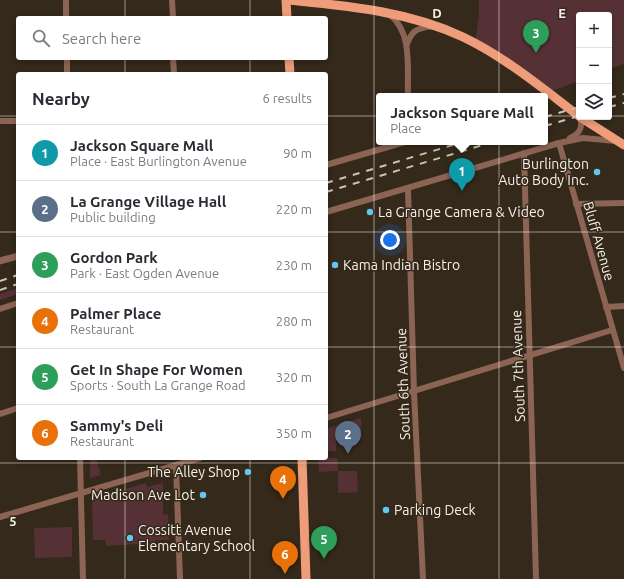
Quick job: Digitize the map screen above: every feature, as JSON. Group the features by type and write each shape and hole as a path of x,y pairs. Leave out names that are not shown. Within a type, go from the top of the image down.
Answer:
{"main road":[{"path":"287,16 287,0 370,9 436,26 464,37 486,49 548,93"},
{"path":"289,60 290,72"},
{"path":"548,93 576,114"},
{"path":"585,120 620,143"},
{"path":"302,460 306,579"}],"street":[{"path":"66,0 66,16"},
{"path":"172,0 173,16"},
{"path":"387,13 402,27 406,45 408,93"},
{"path":"406,45 415,30 436,26"},
{"path":"67,60 67,72"},
{"path":"173,60 174,72"},
{"path":"559,143 575,136 580,131 582,124 581,120"},
{"path":"0,121 16,121"},
{"path":"328,211 559,143 583,138 620,143"},
{"name":"Bluff Avenue","path":"559,143 624,368"},
{"path":"328,164 395,145"},
{"name":"South 7th Avenue","path":"524,153 536,579"},
{"name":"South 6th Avenue","path":"408,188 414,392 423,579"},
{"path":"576,204 624,203"},
{"path":"0,261 16,257"},
{"path":"0,309 16,304"},
{"path":"606,307 624,306"},
{"path":"328,417 612,330"},
{"path":"0,414 16,409"},
{"path":"80,460 84,579"},
{"path":"0,517 193,460"},
{"path":"176,465 180,579"}],"shaded area":[{"path":"479,0 624,0 624,64 612,68 612,12 576,12 576,82 549,92 475,42 479,15"},
{"path":"16,289 16,295 0,300 0,294"},
{"path":"361,418 362,438 336,439 336,451 328,451 328,428"},
{"path":"337,458 338,471 319,472 318,460"},
{"path":"90,460 97,460 101,475 90,478"},
{"path":"338,471 357,471 358,492 338,493"},
{"path":"146,483 147,487 163,483 163,515 168,514 169,540 155,540 155,546 138,546 137,544 106,546 105,540 93,540 92,499"},
{"path":"72,527 72,557 35,558 34,528"}],"railway":[{"path":"612,97 624,94"},
{"path":"612,106 624,103"},
{"path":"548,116 576,108"},
{"path":"548,125 576,117"},
{"path":"328,182 453,145"},
{"path":"328,191 483,145"},
{"path":"0,281 16,276"},
{"path":"0,290 16,285"}],"place":[{"name":"Gordon Park","path":"536,53"},
{"name":"Burlington Auto Body Inc.","path":"597,172"},
{"name":"Jackson Square Mall","path":"462,191"},
{"name":"La Grange Camera & Video","path":"370,212"},
{"name":"Kama Indian Bistro","path":"335,265"},
{"name":"La Grange Village Hall","path":"348,454"},
{"name":"The Alley Shop","path":"248,472"},
{"name":"Madison Ave Lot","path":"203,495"},
{"name":"Palmer Place","path":"283,499"},
{"name":"Parking Deck","path":"386,510"},
{"name":"Cossitt Avenue Elementary School","path":"130,538"},
{"name":"Get In Shape For Women","path":"324,559"},
{"name":"Sammy's Deli","path":"285,574"}]}
